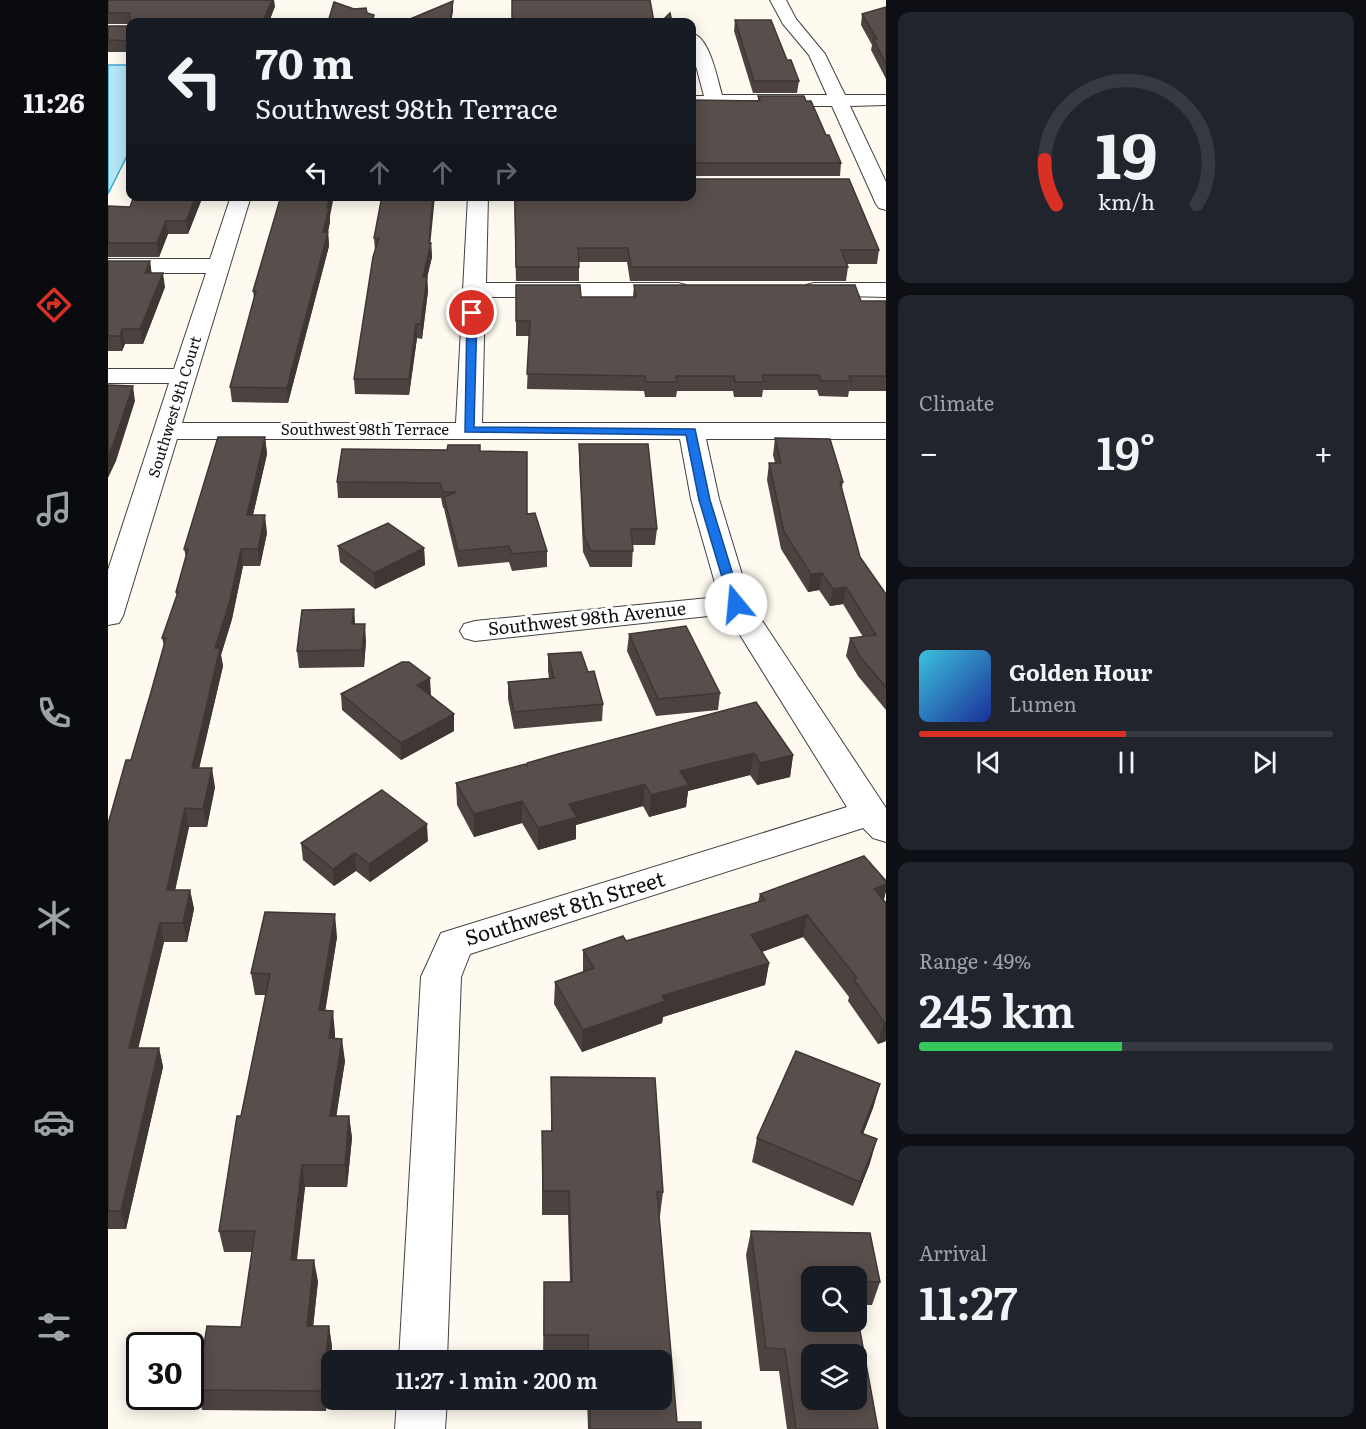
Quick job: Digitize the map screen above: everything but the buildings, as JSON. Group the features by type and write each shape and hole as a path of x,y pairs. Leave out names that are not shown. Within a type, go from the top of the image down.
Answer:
{"street":[{"path":"778,0 789,21 817,54 886,204"},
{"path":"816,29 820,37 817,54"},
{"path":"696,41 715,101"},
{"path":"696,101 886,100"},
{"path":"853,184 877,184"},
{"name":"Southwest 9th Court","path":"108,616 121,533 168,431 239,201"},
{"path":"469,430 478,201"},
{"path":"108,266 219,266"},
{"path":"473,290 697,290"},
{"path":"792,290 886,290"},
{"path":"108,376 184,376"},
{"name":"Southwest 98th Terrace","path":"168,431 886,431"},
{"path":"691,431 705,500 736,604 878,821"},
{"name":"Southwest 98th Avenue","path":"475,631 736,604"},
{"name":"Southwest 8th Street","path":"423,1350 441,977 455,944 878,821"},
{"path":"420,1429 421,1410"}],"water":[{"path":"108,65 126,65 126,158 108,194"}],"route":[{"path":"472,313 469,430 691,431 705,500 736,604"}]}
